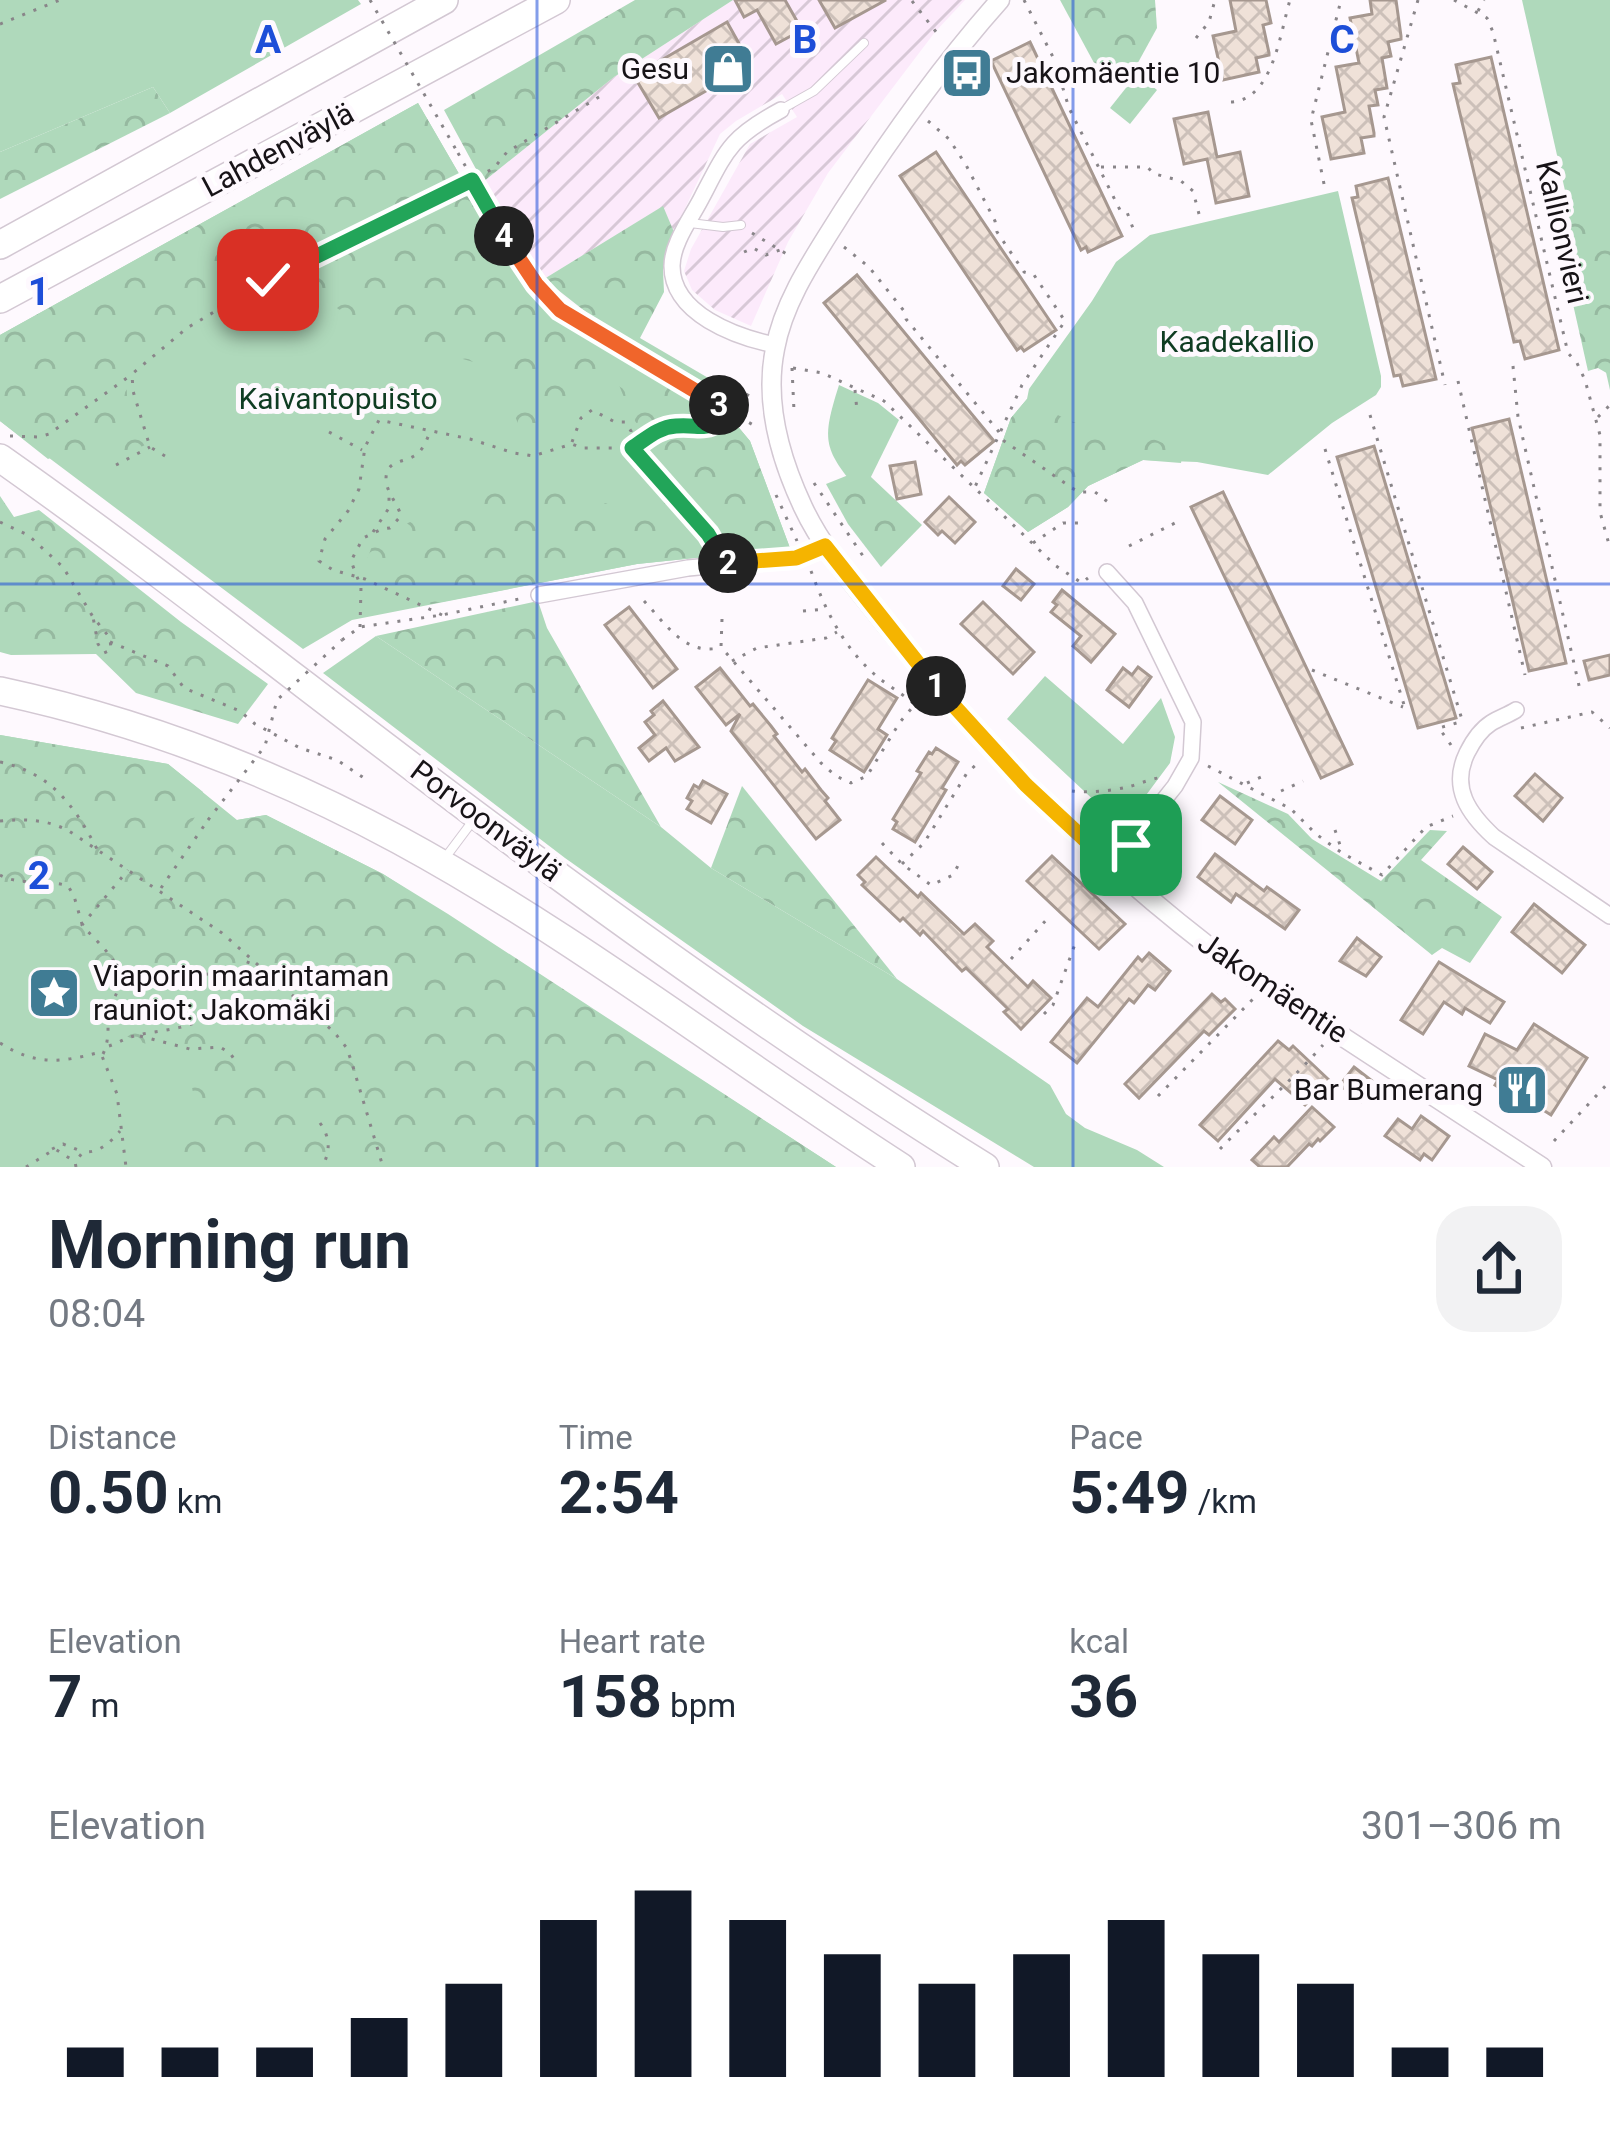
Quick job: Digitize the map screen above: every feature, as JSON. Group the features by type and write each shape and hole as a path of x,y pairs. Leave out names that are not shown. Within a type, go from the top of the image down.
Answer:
{"highway":[{"name":"Lahdenväylä","path":"0,245 444,0"},
{"name":"Lahdenväylä","path":"0,299 556,0"},
{"name":"Porvoonväylä","path":"0,458 477,815 757,1017 985,1167"},
{"name":"Porvoonväylä","path":"0,691 151,731 320,800 441,864 901,1167"}],"street":[{"name":"Jakomäentie","path":"1000,0 939,71 826,237 799,285 775,345 771,389 778,442 805,512 825,546 935,685 1026,785 1112,865 1236,967 1542,1167"},
{"path":"775,345 707,318 681,297 672,262 732,143 781,110"},
{"path":"539,595 719,564 796,558 825,546"},
{"path":"1107,572 1135,603 1193,722 1191,758 1175,787 1112,865"},
{"path":"1516,710 1492,722 1468,750 1460,773 1464,801 1495,837 1610,916"}],"lane":[{"path":"781,110 814,91 864,43"},
{"path":"689,223 741,225"},
{"path":"441,864 477,815"}],"path":[{"path":"0,24 60,0"},
{"path":"370,0 516,256 560,310 755,426"},
{"path":"1024,0 1054,59 1069,108 1134,231"},
{"path":"1196,38 1209,22 1215,0"},
{"path":"1231,102 1251,97 1268,76 1290,0"},
{"path":"1324,184 1310,120 1341,0"},
{"path":"1418,0 1384,117 1445,385"},
{"path":"1454,0 1477,12 1484,0"},
{"path":"912,1 940,37"},
{"name":"Kallionvieri","path":"1477,12 1487,18 1493,32 1568,353 1585,380 1596,418 1600,512 1610,548"},
{"path":"0,436 49,434 187,328 268,280 472,180 494,167 506,152 604,94"},
{"path":"912,109 949,139 997,232 1065,321 1034,365 974,489"},
{"path":"1101,167 1147,167 1180,181 1192,191 1199,214"},
{"path":"826,237 869,267 906,320 1011,447 1072,488 1095,492 1113,506"},
{"path":"764,241 791,257"},
{"path":"745,252 753,248 766,255 780,250"},
{"path":"1514,366 1518,417 1580,691"},
{"path":"794,419 792,368 822,373 884,401 1032,544 1082,583"},
{"path":"132,374 150,447 165,457"},
{"path":"1458,381 1525,675"},
{"path":"856,388 856,411"},
{"path":"720,406 746,400 751,389"},
{"path":"1596,418 1610,405"},
{"path":"573,441 576,426 592,410 625,422 631,430 632,448 708,534 720,554 719,564"},
{"path":"573,441 582,448 632,448 658,430 678,425 711,427 730,411"},
{"path":"1370,416 1462,722 1438,728 1450,745"},
{"path":"442,615 319,561 325,539 348,511 358,489 364,449 379,420 514,454 533,456 573,441"},
{"path":"373,532 389,508 389,468 420,452 431,430"},
{"path":"328,432 364,449"},
{"path":"116,465 150,447"},
{"path":"1312,670 1405,708 1325,449"},
{"path":"814,484 863,556"},
{"path":"360,627 361,587 351,561 363,538 390,528 400,516 389,491"},
{"path":"1129,546 1179,520"},
{"path":"0,522 28,535 63,567 104,629 111,650 104,653 93,617"},
{"path":"1032,544 1063,523 1086,523"},
{"path":"811,569 838,631 872,672 914,704"},
{"path":"160,890 265,746 277,700 342,640 360,627 539,595"},
{"path":"644,601 695,649 721,647"},
{"path":"803,611 825,609"},
{"path":"722,620 721,647 732,661 821,763 851,783 867,776 914,704 935,685"},
{"path":"732,661 758,648 826,638 838,631"},
{"path":"110,642 168,666 184,688 240,711 255,724 300,748 337,760 364,778"},
{"path":"1520,728 1592,712 1610,728"},
{"path":"902,865 924,843 979,761"},
{"path":"0,762 40,776 78,814 97,849"},
{"path":"1201,763 1291,809 1342,853 1382,875 1426,827 1453,817"},
{"path":"1244,784 1268,774"},
{"path":"1072,791 1125,788 1166,777"},
{"path":"1281,791 1303,781"},
{"path":"0,821 47,821 97,849 222,933 334,1032 346,1047 383,1167"},
{"path":"1335,830 1342,853"},
{"path":"882,843 902,865 931,885 953,875 961,860"},
{"path":"82,926 128,870"},
{"path":"0,874 11,881 68,886 82,926 112,958 154,988 199,975 245,971 250,957"},
{"path":"1011,959 1048,918"},
{"path":"1044,1014 1053,1004 1075,944"},
{"path":"102,1055 107,1047 108,1012 119,987 112,958"},
{"path":"119,987 139,981"},
{"path":"1158,1096 1254,998"},
{"path":"107,1047 179,1029 204,1020 214,1010"},
{"path":"138,1036 190,1048 220,1047 236,1062"},
{"path":"0,1043 33,1059 58,1062 102,1055"},
{"path":"1220,1149 1324,1044"},
{"path":"102,1055 117,1094 126,1167"},
{"path":"1554,1141 1610,1081"},
{"path":"320,1123 328,1138 322,1167"},
{"path":"26,1167 62,1144 92,1153 120,1131"},
{"path":"51,1150 62,1152 76,1164 83,1152"}],"shaded area":[{"path":"733,0 965,0 935,32 828,173 788,242 751,326 715,310 692,290 684,271 691,249 750,144 797,117 782,94 720,134 674,232 662,207 544,279 483,182 614,77"}],"green space":[{"path":"0,0 358,0 361,4 170,113 153,87 0,152"},
{"path":"635,0 733,0 614,77 483,182 444,110"},
{"path":"1060,0 1155,0 1157,28 1129,79 1100,74"},
{"path":"1522,0 1610,0 1610,390"},
{"path":"1137,74 1157,90 1130,124 1110,108"},
{"path":"153,87 170,113 0,199 0,152"},
{"name":"Kaivantopuisto","path":"418,103 513,267 546,309 735,423 750,441 790,548 637,564 352,620 303,649 0,421 0,335"},
{"path":"418,103 513,267 546,309 735,423 750,441 790,548 637,564 431,604 375,574 367,560 372,546 482,488 537,477 574,495 629,504 653,445 632,417 619,385 602,377 579,390 550,424 520,428 511,407 513,373 406,343 308,290 275,260 169,330 126,365 127,396 145,445 113,460 80,450 48,459 0,421 0,335"},
{"name":"Kaadekallio","path":"1338,191 1381,376 1376,395 1332,423 1268,475 1197,462 1143,460 1088,486 1068,507 1028,532 984,493 1011,418 1116,262 1150,235"},
{"path":"663,206 674,232 663,270 664,292 640,338 722,386 721,392 605,327 544,279"},
{"path":"1564,212 1610,223 1610,375 1598,368 1588,371 1553,215"},
{"path":"839,385 878,403 899,420 862,495 829,444"},
{"path":"1027,399 1081,425 1163,443 1182,457 1181,463 1143,460 1088,486 1068,507 1028,532 984,493 1011,418"},
{"path":"846,476 871,477 922,525 881,567 848,524 826,484"},
{"path":"0,496 14,517 39,510 268,684 238,724 136,693 96,654 0,652"},
{"path":"538,601 547,628 661,827 376,636"},
{"path":"376,636 661,827 711,868 897,979 1050,1085 1066,1114 1085,1128 1164,1167 1034,1167 803,1026 565,858 323,673"},
{"path":"1045,676 1123,744 1161,698 1175,737 1170,763 1132,814 1115,820 1007,719"},
{"path":"0,735 168,764 237,820 266,815 383,874 836,1167 0,1167"},
{"path":"0,735 168,764 203,792 197,814 159,873 175,883 207,842 237,820 266,815 383,874 836,1167 158,1167 154,1147 181,1133 192,1120 194,1101 187,1064 118,1033 106,1001 82,971 44,937 0,912"},
{"path":"1218,782 1288,814 1312,839 1381,881 1430,830 1447,831 1421,860 1502,917 1470,963 1442,948 1432,955"},
{"path":"742,786 897,979 711,868"}],"building":[{"path":"735,0 785,0 802,30 776,44 757,10 744,17"},
{"path":"819,0 886,0 835,28"},
{"path":"1230,0 1266,0 1271,23 1263,25 1269,55 1256,58 1259,72 1223,80 1213,36 1236,31"},
{"path":"1370,0 1396,0 1401,39 1388,42 1391,56 1382,58 1387,88 1375,90 1378,105 1369,106 1374,136 1361,138 1364,153 1331,159 1322,117 1345,112 1336,67 1359,63 1350,18 1372,14"},
{"path":"727,22 751,65 659,118 634,76"},
{"path":"1030,42 1122,236 1088,252 1086,247 1081,250 991,61"},
{"path":"1491,57 1559,350 1525,359 1520,341 1514,342 1453,84 1460,83 1456,65"},
{"path":"1208,112 1217,157 1240,152 1249,196 1216,203 1207,159 1184,164 1174,119"},
{"path":"936,152 1056,330 1024,351 1017,350 900,176"},
{"path":"1388,178 1436,379 1403,386 1400,375 1394,376 1352,198 1358,197 1356,186"},
{"path":"857,275 994,441 965,465 961,461 957,465 824,303"},
{"path":"1509,419 1566,663 1529,671 1472,428"},
{"path":"1374,446 1456,718 1418,728 1337,457"},
{"path":"915,462 921,494 897,499 890,466"},
{"path":"1223,492 1352,764 1321,778 1191,507"},
{"path":"949,497 975,522 955,543 925,522"},
{"path":"1016,569 1034,584 1021,600 1003,586"},
{"path":"1062,590 1115,634 1091,662 1073,646 1081,636 1051,612"},
{"path":"983,602 1034,652 1013,674 961,624"},
{"path":"629,607 677,669 653,688 605,625"},
{"path":"1610,655 1610,675 1589,680 1584,661"},
{"path":"1138,667 1151,677 1129,707 1107,690 1123,668 1132,675"},
{"path":"720,668 828,798 825,801 840,820 816,839 731,731 740,714 726,725 696,687"},
{"path":"868,680 897,698 878,729 887,735 864,772 830,750 836,741 832,738"},
{"path":"663,701 699,747 675,761 666,748 649,761 639,748 655,735 645,722"},
{"path":"936,748 958,762 915,842 893,829 897,822 893,819 921,773 917,771"},
{"path":"1535,774 1562,798 1543,821 1515,796"},
{"path":"703,781 727,794 711,823 687,809 694,785 699,788"},
{"path":"1220,796 1252,820 1235,844 1202,820"},
{"path":"1463,847 1492,872 1477,889 1448,864"},
{"path":"1215,854 1264,891 1267,887 1299,910 1285,929 1236,894 1231,902 1198,877"},
{"path":"1052,856 1125,924 1099,949 1027,881"},
{"path":"876,857 964,934 975,924 993,941 987,947 1028,987 1033,981 1051,998 1021,1029 1004,1012 1008,1009 966,968 962,971 923,931 920,935 903,918 900,921 862,885 865,882 858,875"},
{"path":"1534,904 1585,945 1562,973 1512,932"},
{"path":"1357,938 1381,957 1366,976 1340,961"},
{"path":"1149,953 1170,971 1155,990 1148,985 1134,1003 1129,999 1077,1063 1051,1042 1087,998 1098,1007 1138,957 1142,961"},
{"path":"1439,962 1504,1002 1490,1023 1444,1002 1423,1034 1401,1020"},
{"path":"1212,994 1235,1009 1209,1035 1204,1031 1139,1098 1125,1084"},
{"path":"1534,1024 1587,1058 1551,1115 1521,1096 1518,1100 1495,1085 1498,1080 1469,1066 1485,1034 1517,1050"},
{"path":"1278,1041 1289,1050 1293,1046 1329,1080 1305,1105 1275,1079 1218,1141 1200,1125"},
{"path":"1354,1067 1376,1084 1361,1102 1340,1085"},
{"path":"1312,1107 1334,1127 1320,1141 1309,1144 1287,1167 1260,1167 1252,1160 1274,1137 1279,1142"},
{"path":"1421,1116 1449,1136 1432,1160 1424,1154 1420,1160 1385,1136 1398,1119 1412,1129"}],"place":[{"name":"Gesu","path":"728,69"},
{"name":"Jakomäentie 10","path":"967,73"},
{"name":"Viaporin maarintaman rauniot: Jakomäki","path":"54,993"},
{"name":"Bar Bumerang","path":"1522,1090"}],"route":[{"path":"268,280 472,180 516,256 560,310 730,411 711,427 678,425 658,430 632,448 708,534 720,554 719,564 796,558 825,546 935,685 1026,785 1112,865 1131,845"}]}
